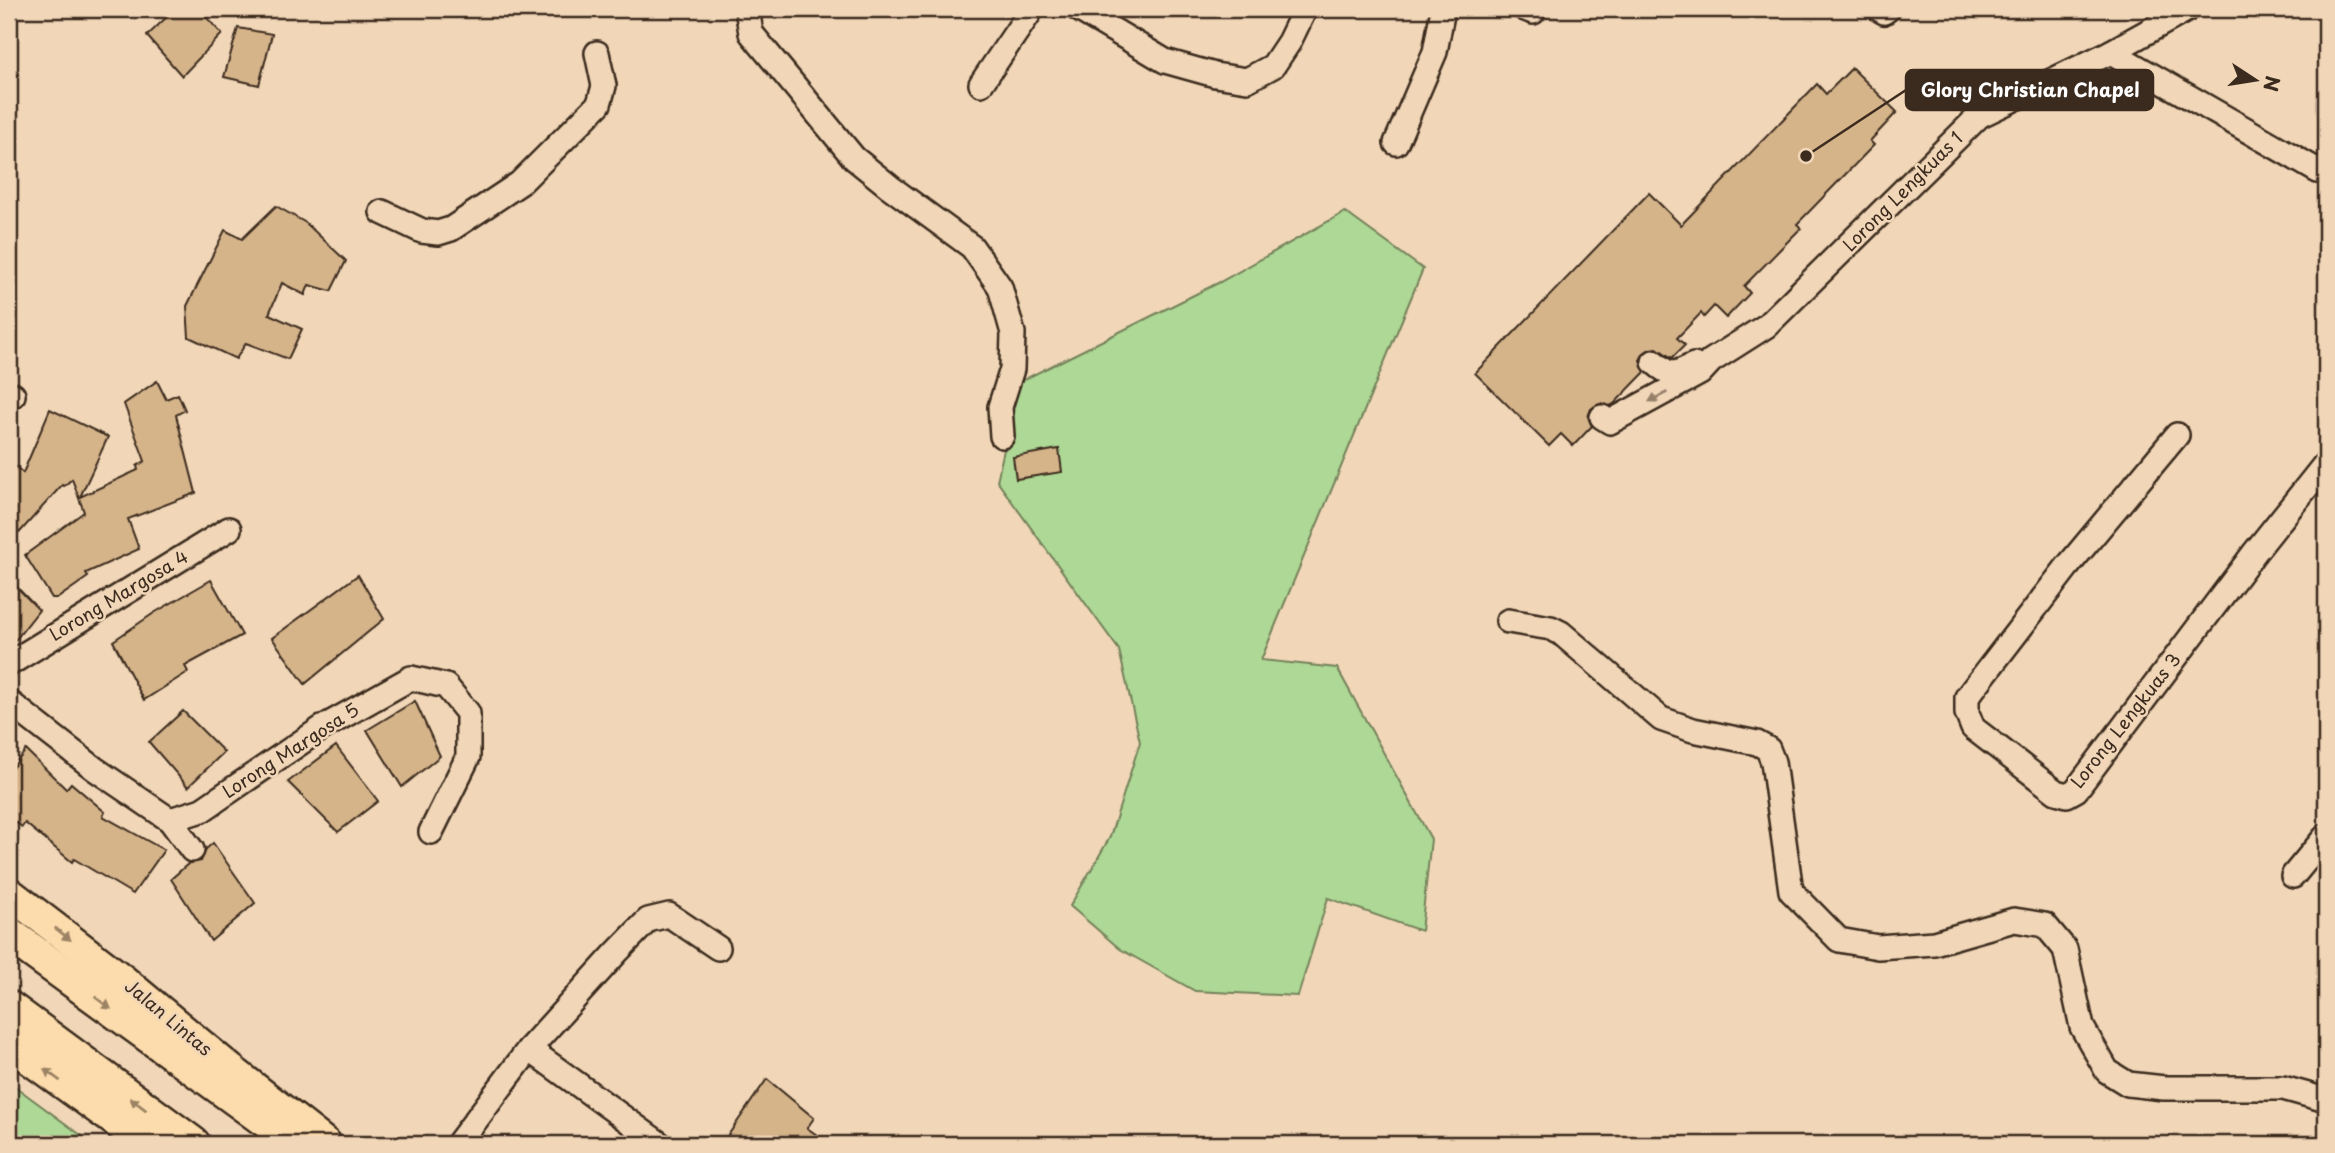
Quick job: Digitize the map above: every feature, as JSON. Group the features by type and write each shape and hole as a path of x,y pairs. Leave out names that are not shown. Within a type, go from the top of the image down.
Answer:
{"highway":[{"name":"Jalan Lintas","path":"9,934 298,1144"},
{"path":"9,1008 192,1144"}],"main road":[{"name":"Jalan Lintas","path":"9,893 124,981 326,1144"},
{"path":"9,1044 147,1144"}],"street":[{"path":"747,9 751,33 854,158 972,247 1000,287 1013,333 1012,369 1000,407 1002,436"},
{"path":"981,84 1032,9"},
{"path":"1078,9 1165,61 1215,75 1247,80 1273,66 1289,42 1305,9"},
{"path":"1395,143 1435,52 1443,9"},
{"path":"1879,9 1884,12 1888,9"},
{"name":"Lorong Lengkuas 1","path":"1601,417 1609,422 1700,373 1711,362 1766,326 1979,116 2111,52 2188,9"},
{"path":"2111,52 2318,171 2326,172"},
{"path":"382,212 422,232 438,233 451,229 520,183 599,104 604,86 597,53"},
{"name":"Lorong Lengkuas 1","path":"1654,362 1667,373 1673,374 1701,362 1711,362"},
{"name":"Lorong Lengkuas 3","path":"2177,435 2067,567 1967,697 1967,713 1973,728 2056,792 2067,795 2076,790 2255,552 2326,464"},
{"name":"Lorong Margosa 4","path":"9,664 229,529"},
{"path":"1507,621 1551,628 1561,633 1661,719 1693,730 1757,743 1768,749 1773,762 1791,891 1839,940 1878,947 1923,944 2014,920 2045,925 2065,948 2082,1027 2107,1071 2128,1084 2164,1088 2283,1088 2326,1100"},
{"name":"Lorong Margosa 5","path":"170,820 202,810 322,727 411,678 446,686 468,713 468,757 431,832"},
{"path":"9,702 95,769 170,820 191,850"},
{"path":"2293,876 2326,836"},
{"path":"458,1144 530,1049 648,920 669,915 718,948"},
{"path":"530,1049 660,1144"}],"green space":[{"path":"1345,212 1423,269 1261,660 1337,668 1431,839 1421,931 1328,898 1298,996 1195,991 1120,949 1070,906 1110,837 1140,742 1119,650 997,481 1019,382 1220,282"},
{"path":"9,1082 93,1144 9,1144"}],"building":[{"path":"175,9 199,9 222,34 182,76 147,36"},
{"path":"238,28 272,34 259,85 224,77"},
{"path":"1852,68 1897,112 1870,141 1874,145 1797,224 1801,228 1744,286 1750,293 1726,318 1714,306 1704,317 1701,313 1677,338 1685,345 1672,358 1657,348 1644,353 1640,360 1645,372 1614,404 1610,406 1602,403 1591,409 1588,417 1592,426 1573,446 1561,434 1549,446 1475,373 1649,193 1681,225 1817,84 1826,94"},
{"path":"276,206 306,223 346,261 331,291 309,285 305,295 282,283 269,314 302,329 288,359 246,343 236,359 189,337 187,306 225,230 242,239"},
{"path":"157,381 166,399 178,394 185,410 176,415 196,493 128,519 139,549 86,573 88,577 58,598 52,598 25,555 84,512 72,479 62,485 20,532 9,529 9,461 23,473 50,409 108,437 80,497 138,470 137,466 145,461 124,404"},
{"path":"1059,449 1062,472 1016,479 1013,457"},
{"path":"358,575 384,619 305,684 272,638"},
{"path":"9,579 39,610 9,648"},
{"path":"211,580 242,635 185,666 188,672 144,700 113,641 154,613"},
{"path":"415,701 440,756 402,787 367,730"},
{"path":"183,711 224,752 188,787 149,742"},
{"path":"336,746 378,801 338,832 288,782"},
{"path":"26,750 66,789 71,783 105,812 103,816 164,850 133,894 74,859 72,862 25,823 22,827 9,817 9,772"},
{"path":"213,843 255,903 211,941 171,879 189,863 201,861 206,849"},
{"path":"767,1079 814,1118 807,1128 830,1144 722,1144"}],"place":[{"name":"Glory Christian Chapel","path":"1806,156"}]}
